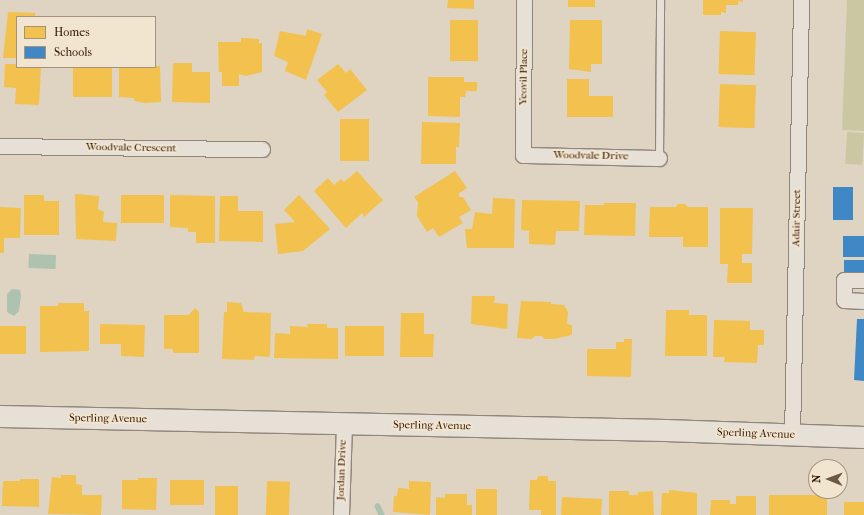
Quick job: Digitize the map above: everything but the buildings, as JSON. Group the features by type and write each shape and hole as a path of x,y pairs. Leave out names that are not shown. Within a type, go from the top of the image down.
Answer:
{"street":[{"name":"Yeovil Place","path":"523,155 524,0"},
{"name":"Adair Street","path":"792,435 801,0"},
{"name":"Woodvale Crescent","path":"0,146 262,149"},
{"name":"Woodvale Drive","path":"523,155 659,158"},
{"path":"864,280 844,280 844,300 864,301"},
{"name":"Sperling Avenue","path":"0,416 665,430 864,437"},
{"name":"Jordan Drive","path":"341,515 344,424"}],"lane":[{"path":"659,158 660,0"}],"shaded area":[{"path":"847,0 864,0 864,131 842,130"},
{"path":"847,132 864,133 862,165 845,164"},
{"path":"29,254 56,255 55,269 29,268"},
{"path":"12,289 20,290 21,296 19,311 14,316 7,312 7,294"}],"waterway":[{"path":"378,506 382,515"}]}
